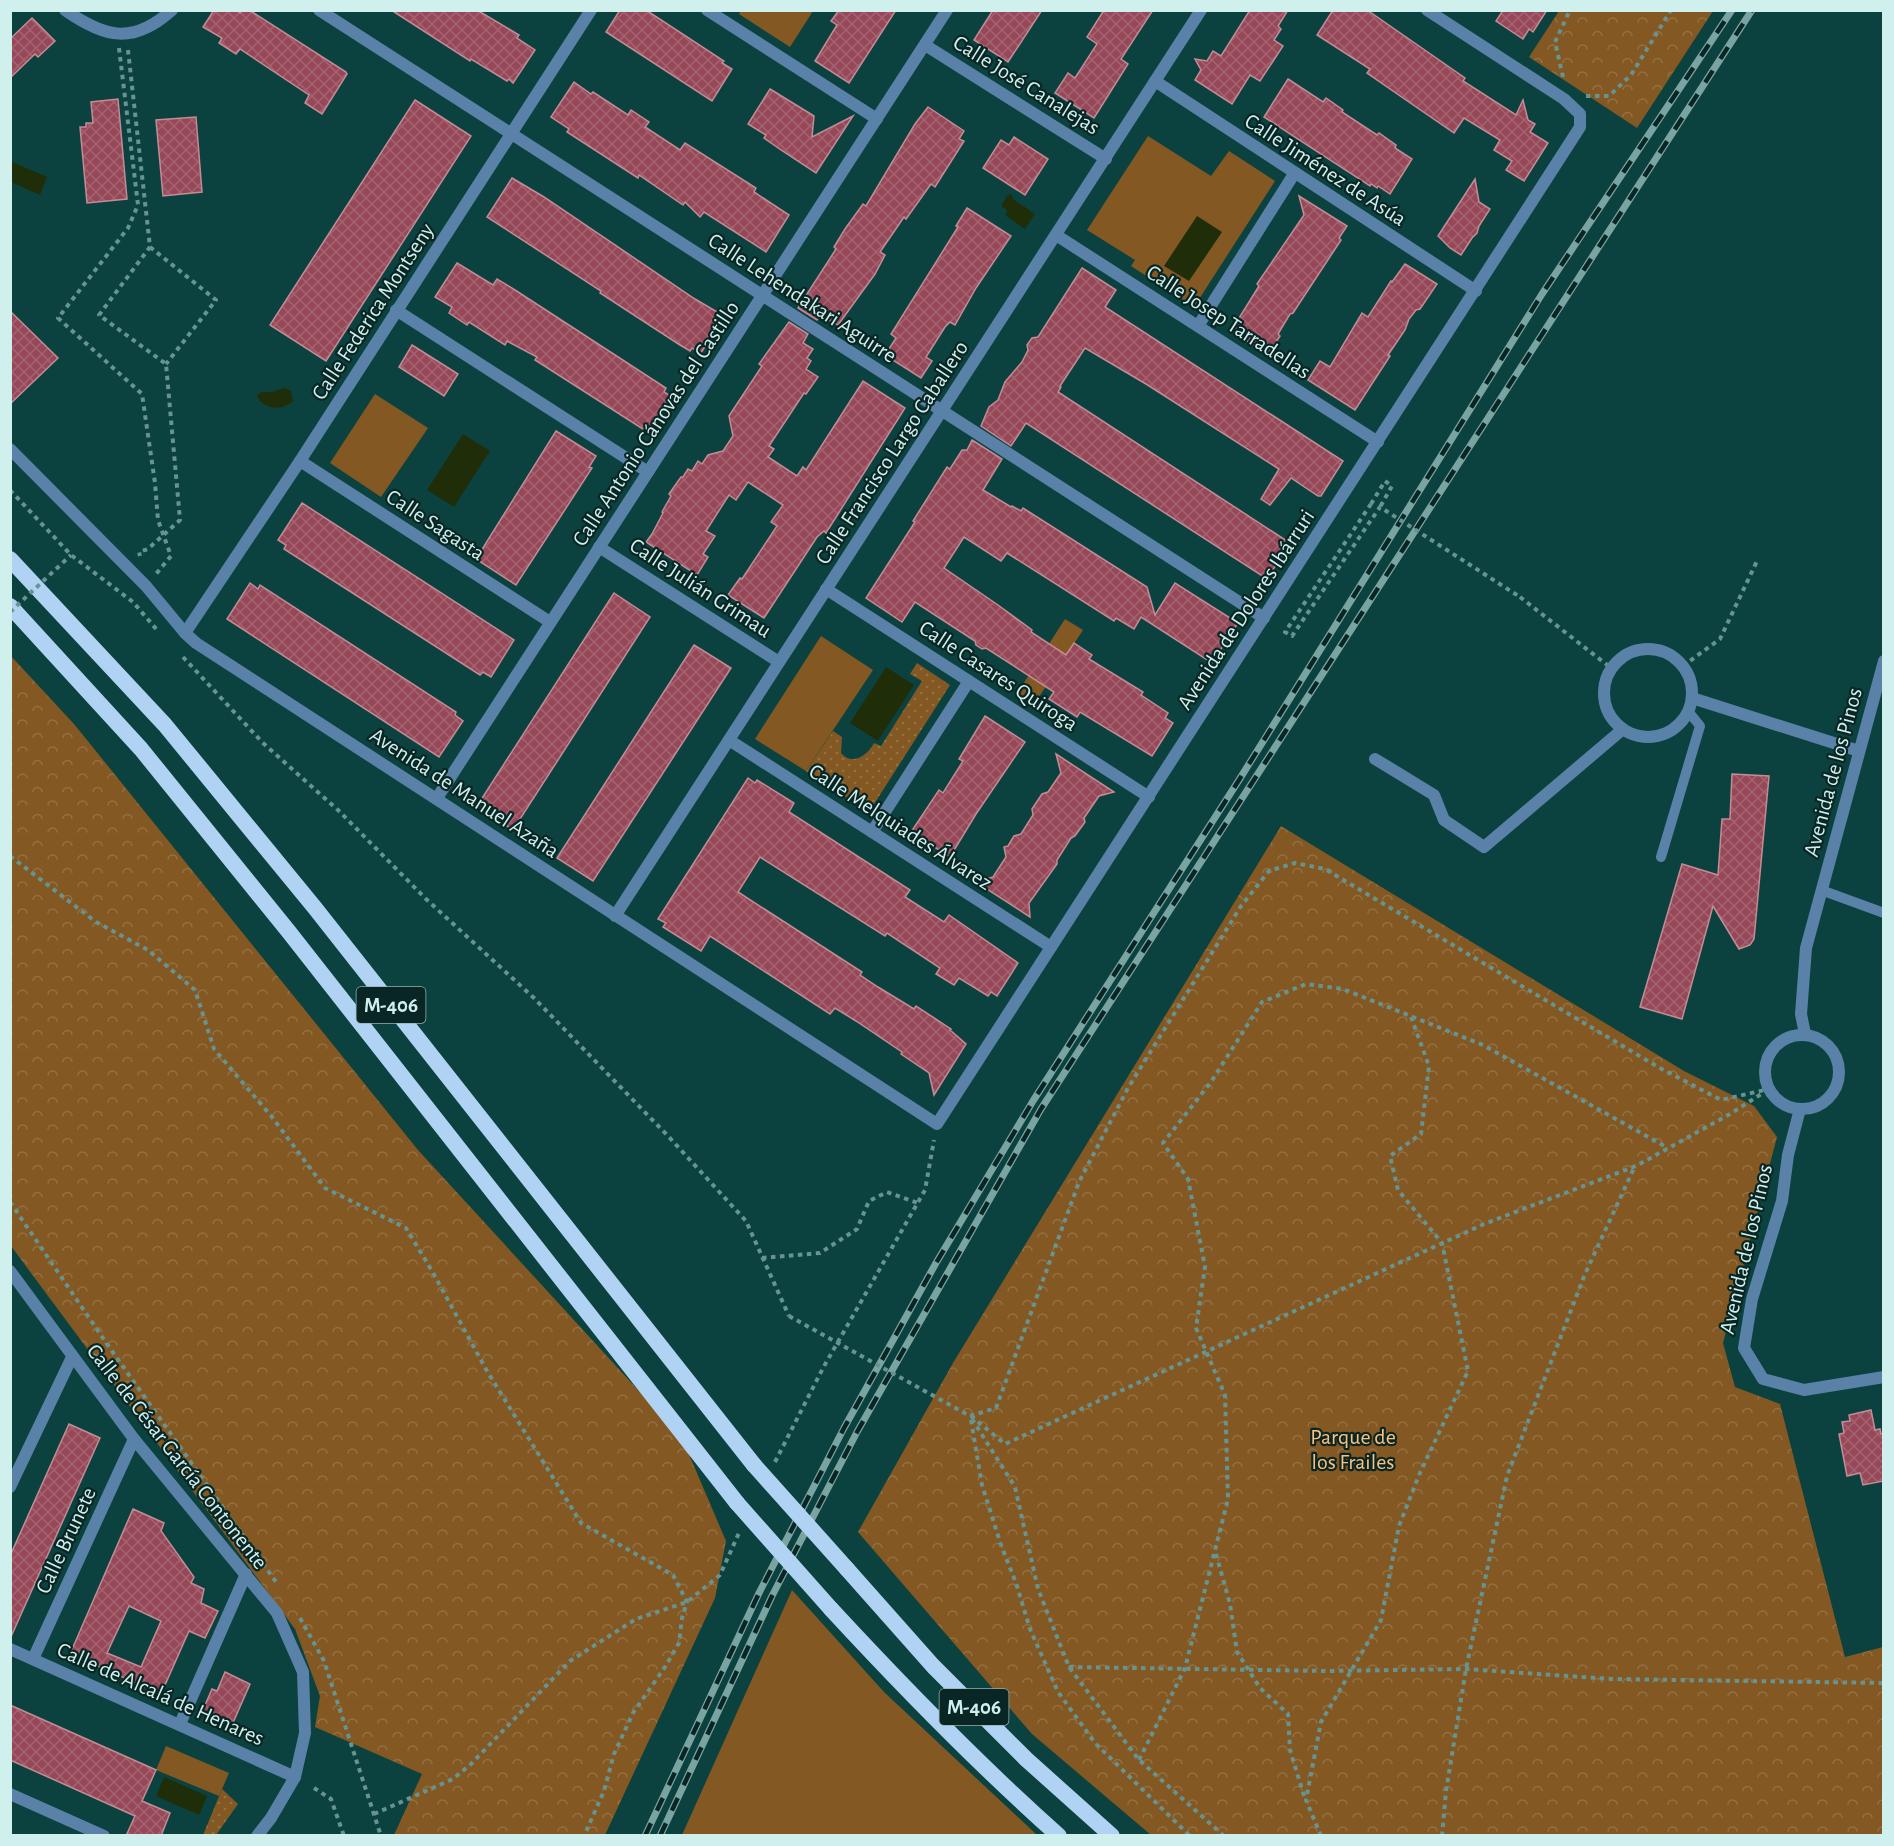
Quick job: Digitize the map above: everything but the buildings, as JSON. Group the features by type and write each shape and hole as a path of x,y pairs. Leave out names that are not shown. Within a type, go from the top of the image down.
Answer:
{"highway":[{"name":"M-406","path":"10,559 165,725 188,753 315,908 754,1465 933,1665 1009,1742 1112,1836"},
{"name":"M-406","path":"10,606 141,749 297,941 737,1503 908,1692 1000,1784 1059,1836"}],"street":[{"path":"65,10 104,33 117,35 144,30 160,22 172,10"},
{"name":"Calle Lehendakari Aguirre","path":"319,10 1264,618"},
{"name":"Calle Federica Montseny","path":"185,633 300,462 591,10"},
{"path":"707,10 877,119"},
{"name":"Calle Antonio Cánovas del Castillo","path":"437,798 947,10"},
{"name":"Calle Francisco Largo Caballero","path":"615,916 1201,10"},
{"name":"Avenida de Dolores Ibárruri","path":"937,1124 1580,128 1580,114 1564,99 1427,10"},
{"name":"Calle José Canalejas","path":"925,45 1106,159"},
{"name":"Calle Jiménez de Asúa","path":"1155,81 1476,291"},
{"path":"1198,326 1294,174"},
{"name":"Calle Josep Tarradellas","path":"1056,235 1378,442"},
{"path":"396,310 648,472"},
{"name":"Avenida de Manuel Azaña","path":"10,449 146,586 196,643 937,1124"},
{"name":"Calle Sagasta","path":"300,462 550,622"},
{"name":"Calle Julián Grimau","path":"599,547 779,662"},
{"name":"Calle Casares Quiroga","path":"826,590 1149,797"},
{"path":"1641,649 1658,650 1672,655 1683,666 1691,683 1692,698 1688,711 1679,724 1667,733 1652,737 1636,735 1623,729 1610,716 1605,701 1605,682 1611,668 1626,654 1641,649"},
{"name":"Avenida de los Pinos","path":"1805,1034 1801,1014 1806,948 1884,662"},
{"path":"872,832 969,681"},
{"path":"1692,698 1859,750"},
{"path":"1375,759 1434,795 1444,820 1484,847 1623,729"},
{"name":"Calle Melquiades Álvarez","path":"729,740 1051,947"},
{"path":"1805,1034 1816,1037 1827,1044 1835,1054 1840,1066 1839,1079 1834,1091 1826,1101 1813,1108 1800,1109 1788,1106 1777,1099 1769,1089 1765,1076 1766,1063 1771,1051 1780,1042 1792,1036 1805,1034"},
{"name":"Avenida de los Pinos","path":"1800,1109 1788,1155 1782,1201 1752,1299 1744,1348 1763,1379 1804,1390 1884,1377"},
{"name":"Calle de César García Contonente","path":"10,1271 134,1439 277,1613 303,1672 305,1733 295,1777"},
{"path":"10,1487 72,1357"},
{"name":"Calle Brunete","path":"33,1659 134,1439"},
{"path":"180,1724 246,1574"},
{"name":"Calle de Alcalá de Henares","path":"10,1649 295,1777"},
{"path":"257,1836 271,1818 295,1777"},
{"path":"10,1794 104,1836"}],"lane":[{"path":"1661,857 1700,726 1688,711"},
{"path":"1821,890 1884,912"}],"path":[{"path":"1564,82 1555,42 1570,10"},
{"path":"1580,96 1609,96 1631,75 1671,10"},
{"path":"117,35 138,205 128,228 58,318 142,394 158,519 171,556 146,586"},
{"path":"128,50 150,247 99,315 166,364"},
{"path":"146,586 139,552 148,549 180,519 166,364 216,300 150,247"},
{"path":"1385,481 1392,486 1380,507 1292,636 1285,632 1385,481"},
{"path":"10,490 71,555 133,602 163,637"},
{"path":"1380,507 1520,597 1611,668"},
{"path":"10,612 71,555"},
{"path":"1683,666 1720,639 1757,561"},
{"path":"178,652 262,742 338,810 426,899 534,998 668,1136 746,1221 789,1316 970,1416 1005,1444 1484,1224 1635,1166 1730,1114 1769,1089"},
{"path":"10,856 96,922 148,950 195,990 214,1049 272,1117 325,1188 406,1228 432,1270 487,1371 581,1523 673,1575 687,1602 682,1618 679,1643 633,1713 614,1754 604,1791 584,1836"},
{"path":"970,1416 996,1408 1080,1182 1128,1088 1241,906 1269,871 1295,863 1325,869 1658,1067 1721,1100 1769,1089"},
{"path":"1139,1760 1185,1668 1228,1499 1225,1395 1197,1328 1205,1267 1188,1179 1163,1143 1211,1082 1262,1002 1306,984 1343,989 1483,1046 1668,1148"},
{"path":"1306,1800 1321,1722 1381,1620 1399,1526 1419,1475 1468,1371 1442,1243 1398,1190 1390,1156 1421,1134 1429,1066 1411,1016"},
{"path":"770,1473 823,1368 925,1190 937,1124"},
{"path":"1442,1836 1446,1791 1466,1669 1507,1476 1585,1274 1635,1166"},
{"path":"762,1258 820,1253 857,1229 868,1201 887,1192 918,1203"},
{"path":"10,1202 107,1344 279,1586"},
{"path":"970,1416 1016,1487 1038,1588 1069,1667 1139,1760 1224,1836"},
{"path":"970,1416 982,1485 1001,1545 1030,1629 1058,1692 1095,1743 1190,1836"},
{"path":"374,1814 453,1779 471,1764 570,1661 636,1619 687,1602 720,1575 744,1525"},
{"path":"1215,1552 1230,1604 1237,1652 1260,1688 1288,1714 1290,1750 1306,1800 1321,1836"},
{"path":"298,1614 324,1661 381,1836"},
{"path":"1069,1667 1466,1669 1611,1678 1884,1683"},
{"path":"314,1788 331,1799 344,1836"}],"green space":[{"path":"741,10 813,11 790,47 739,14"},
{"path":"1559,11 1713,11 1637,128 1529,57"},
{"path":"1148,136 1211,176 1229,151 1275,181 1194,307 1131,266 1135,260 1087,230"},
{"path":"375,394 428,428 381,497 330,463"},
{"path":"1065,619 1083,630 1033,706 1016,695"},
{"path":"821,636 873,670 806,771 755,739"},
{"path":"10,655 74,724 418,1150 682,1438 726,1541 715,1598 605,1835 394,1835 422,1774 315,1727 320,1696 295,1629 11,1246"},
{"path":"917,663 950,685 869,812 806,771 833,731 842,737 841,753 850,759 859,758 874,743 881,746 922,681 910,674"},
{"name":"Parque de los Frailes","path":"1281,826 1684,1071 1754,1106 1777,1137 1723,1343 1735,1387 1780,1404 1845,1657 1883,1647 1883,1835 1151,1835 1032,1734 858,1532 953,1363"},
{"path":"792,1590 884,1692 1037,1835 682,1835"},
{"path":"166,1746 229,1773 219,1796 156,1770"},
{"path":"222,1789 238,1804 216,1835 203,1835"}],"shaded area":[{"path":"12,162 47,177 40,195 11,182"},
{"path":"1011,194 1013,199 1035,214 1025,229 1006,216 1007,210 1001,206"},
{"path":"1197,216 1222,232 1189,281 1164,266"},
{"path":"284,388 291,391 293,401 279,408 264,404 257,396 261,392 272,392"},
{"path":"463,434 490,451 454,507 427,490"},
{"path":"886,667 914,685 878,741 850,723"},
{"path":"164,1777 207,1796 199,1815 156,1796"}],"railway":[{"path":"645,1836 759,1593 844,1428 936,1263 1033,1101 1239,780 1542,294 1732,10"},
{"path":"660,1836 772,1596 857,1432 1041,1109 1752,10"}]}
